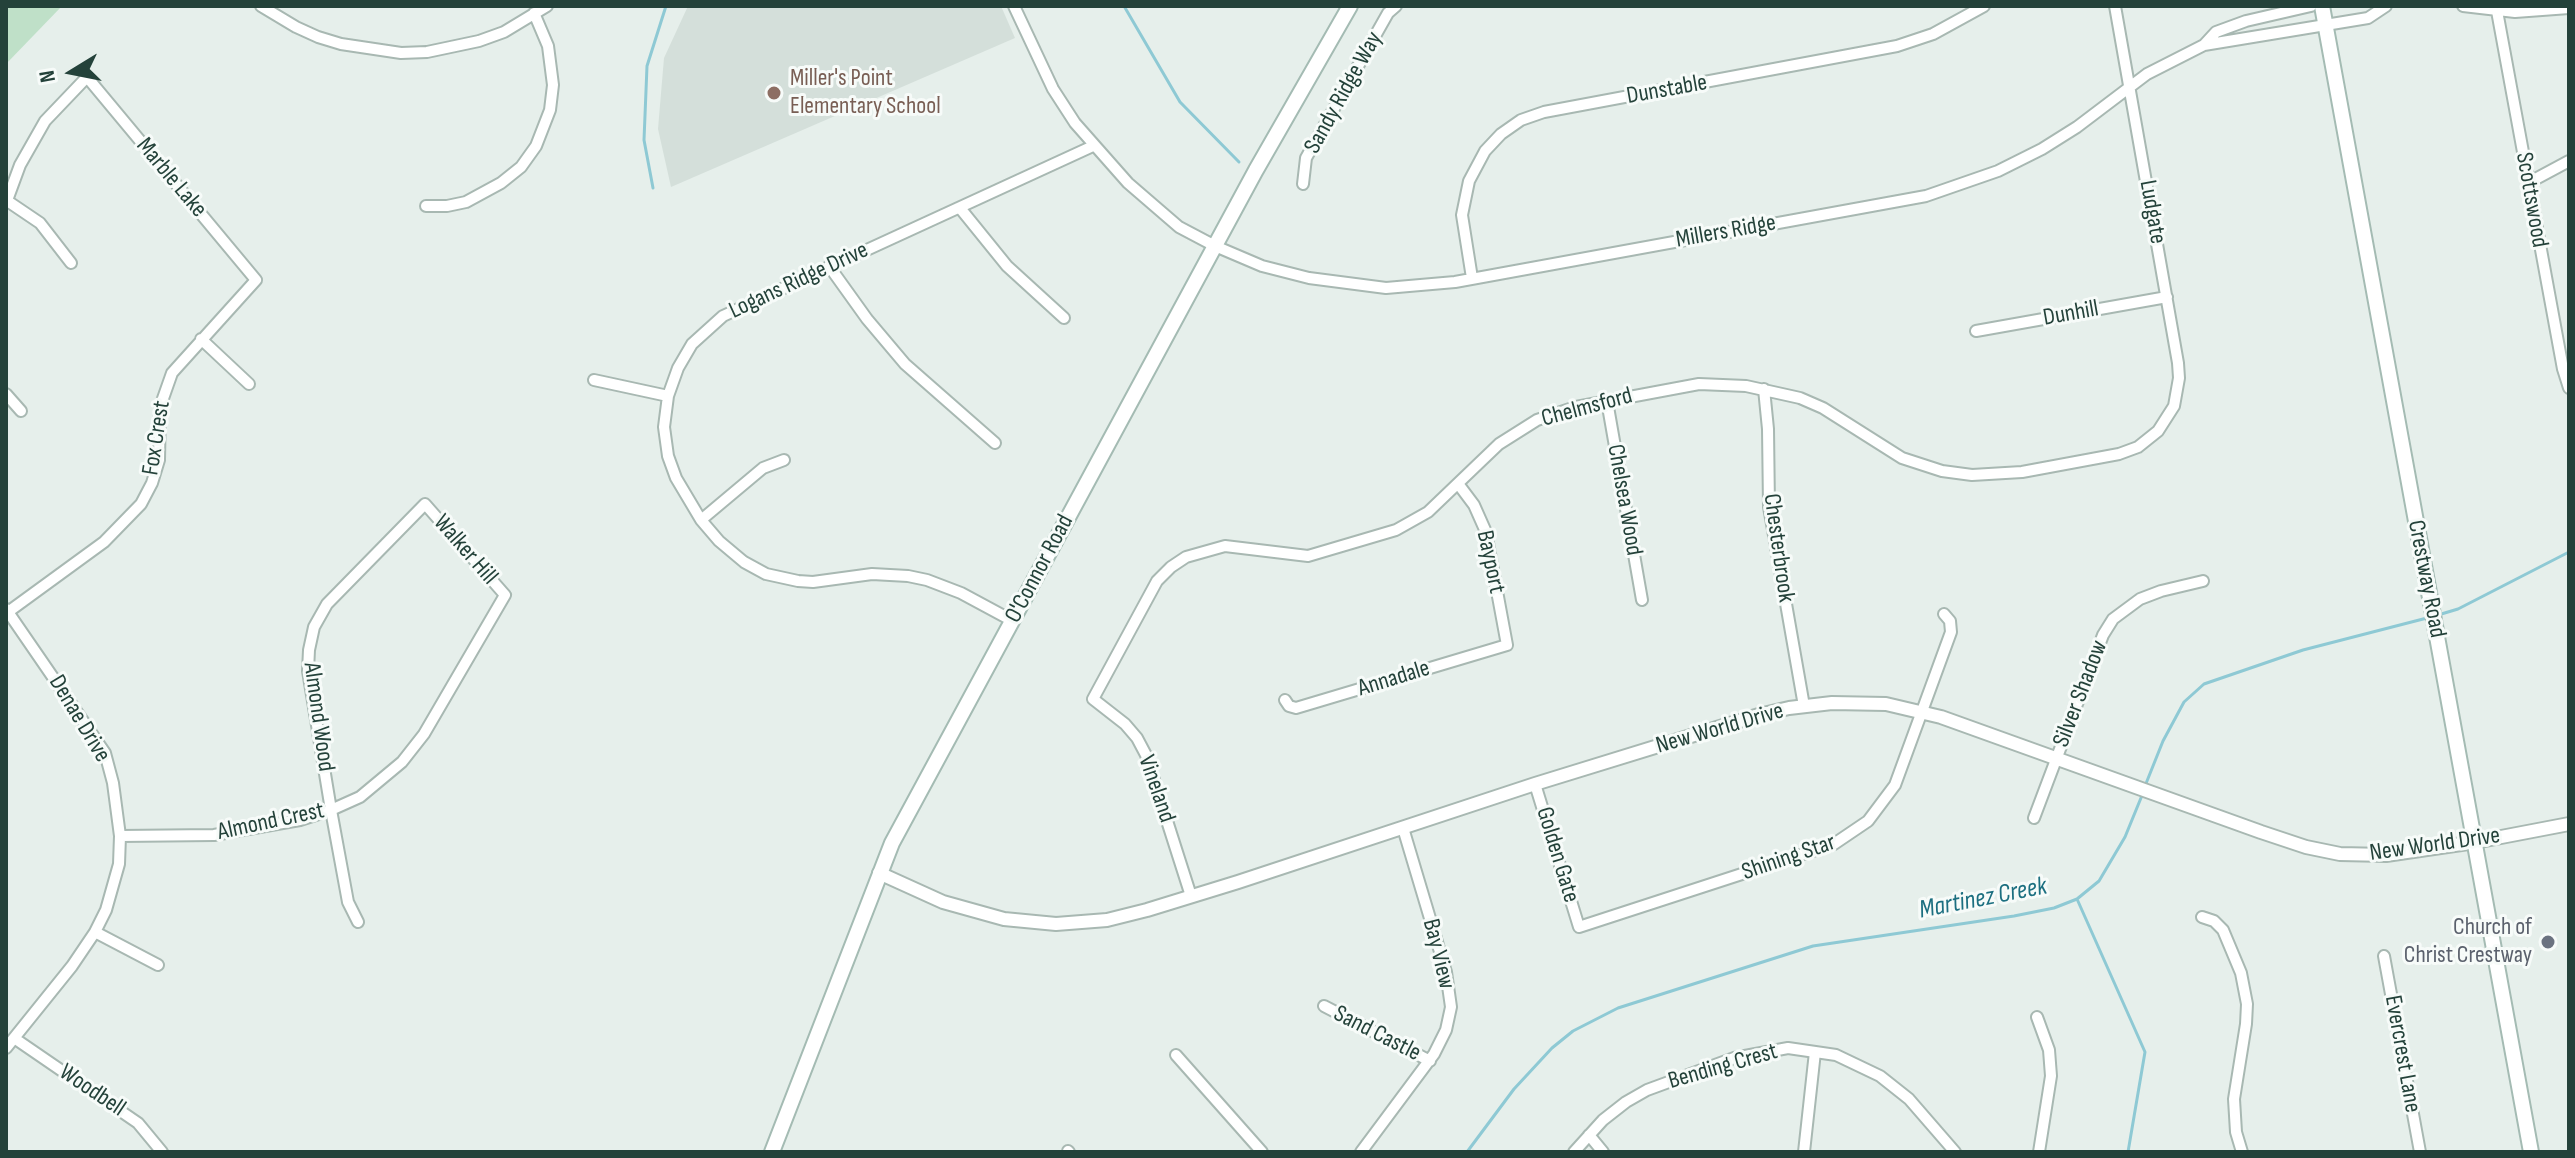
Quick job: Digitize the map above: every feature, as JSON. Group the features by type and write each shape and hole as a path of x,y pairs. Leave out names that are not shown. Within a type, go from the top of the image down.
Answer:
{"main road":[{"name":"O'Connor Road","path":"772,1152 879,873 900,829 1215,246 1350,6"},
{"name":"Crestway Road","path":"2322,6 2531,1152"}],"street":[{"path":"261,6 285,22 318,37 341,44 401,53 453,48 479,41 504,32 547,6"},
{"name":"Millers Ridge","path":"1014,6 1053,89 1093,146 1150,203 1179,227 1262,266 1348,285 1386,288 1472,278 1926,196 1998,171 2042,149 2077,127 2130,86 2173,59 2204,45 2368,18 2386,6"},
{"name":"Sandy Ridge Way","path":"1303,184 1306,158 1388,13 1396,6"},
{"name":"Dunstable","path":"1472,278 1462,215 1469,181 1485,151 1501,134 1521,120 1544,112 1897,46 1933,34 1984,6"},
{"name":"Ludgate","path":"2115,6 2179,378 2169,417"},
{"name":"Millers Ridge","path":"2204,45 2216,32 2269,14 2311,6"},
{"path":"2463,6 2497,11 2569,8"},
{"name":"Scottswood","path":"2497,11 2569,388"},
{"path":"426,206 466,202 501,183 521,167 536,146 550,110 553,85 548,46 534,13"},
{"path":"2269,14 2273,35"},
{"name":"Marble Lake","path":"6,202 20,165 45,121 87,77 256,280"},
{"name":"Logans Ridge Drive","path":"1013,621 944,586 908,576 872,574 813,582 766,574 730,552 701,520 684,495 668,456 664,427 668,396 685,355 712,324 736,308 1093,146"},
{"path":"2528,183 2569,161"},
{"path":"6,202 40,223 71,263"},
{"path":"960,208 1007,266 1064,318"},
{"path":"829,266 867,319 905,364 995,443"},
{"name":"Fox Crest","path":"7,610 104,542 141,504 159,460 160,407 172,373 256,280"},
{"name":"Dunhill","path":"1976,331 2167,297"},
{"path":"201,339 249,384"},
{"path":"594,380 668,396"},
{"name":"Chelmsford","path":"1093,699 1157,581 1186,557 1225,546 1287,555 1319,555 1396,530 1413,522 1443,500 1482,459 1518,431 1558,411 1699,384 1764,389 1800,398 1823,408 1902,458 1942,471 1972,475 2022,472 2127,451 2147,441 2169,417"},
{"name":"Chesterbrook","path":"1764,389 1769,507 1804,706"},
{"path":"6,394 21,411"},
{"name":"Chelsea Wood","path":"1607,401 1642,600"},
{"path":"701,520 763,468 784,460"},
{"name":"Bayport","path":"1459,485 1474,505 1486,532 1507,645"},
{"name":"Walker Hill","path":"425,504 505,595"},
{"name":"Almond Wood","path":"358,922 348,902 331,810 308,671 309,650 314,627 327,604 425,504"},
{"name":"Silver Shadow","path":"2034,818 2095,651 2113,619 2127,607 2150,595 2203,581"},
{"name":"Almond Crest","path":"120,836 214,835 300,820 360,797 402,762 424,734 505,595"},
{"name":"Denae Drive","path":"6,1048 72,966 95,932 106,910 119,864 120,836 113,783 105,753 7,610"},
{"name":"Shining Star","path":"1579,927 1821,849 1846,838 1868,821 1888,798 1901,771 1951,632 1950,621 1944,614"},
{"name":"Annadale","path":"1285,700 1296,708 1507,645"},
{"name":"Vineland","path":"1093,699 1125,724 1146,755 1191,896"},
{"name":"New World Drive","path":"879,873 975,913 1035,923 1107,920 1759,715 1804,706 1868,702 1922,713 2306,847 2340,854 2386,855 2569,824"},
{"name":"Golden Gate","path":"1535,784 1579,927"},
{"name":"Bay View","path":"1361,1152 1430,1061 1446,1030 1451,1007 1450,990 1403,828"},
{"path":"2202,917 2214,921 2223,930 2241,973 2247,1004 2234,1099 2236,1132 2242,1152"},
{"path":"95,932 158,965"},
{"name":"Evercrest Lane","path":"2384,956 2420,1152"},
{"name":"Sand Castle","path":"1324,1006 1430,1061"},
{"path":"2037,1017 2049,1050 2051,1076 2039,1152"},
{"name":"Woodbell","path":"14,1038 138,1123 162,1152"},
{"name":"Bending Crest","path":"1574,1152 1626,1102 1683,1075 1734,1058 1788,1048 1836,1055 1880,1076 1909,1099 1955,1152"},
{"path":"1804,1152 1815,1052"},
{"path":"1176,1055 1262,1152"},
{"path":"1589,1135 1603,1152"}],"shaded area":[{"name":"Miller's Point Elementary School","path":"688,6 1001,6 1015,38 671,187 658,129 664,58"}],"green space":[{"path":"6,6 62,6 6,64"}],"waterway":[{"path":"653,188 644,140 647,66 666,6"},
{"path":"1124,6 1180,102 1239,162"},
{"name":"Martinez Creek","path":"2438,615 2458,609 2569,552"},
{"name":"Martinez Creek","path":"2145,786 2163,741 2184,702 2204,684 2303,650 2427,618"},
{"name":"Martinez Creek","path":"1467,1152 1514,1089 1552,1048 1573,1031 1618,1008 1813,946 2014,916 2054,908 2077,899 2099,881 2125,837 2143,793"},
{"path":"2077,899 2145,1052 2128,1152"}],"place":[{"name":"Miller's Point Elementary School","path":"774,93"},
{"name":"Church of Christ Crestway","path":"2548,942"}]}
